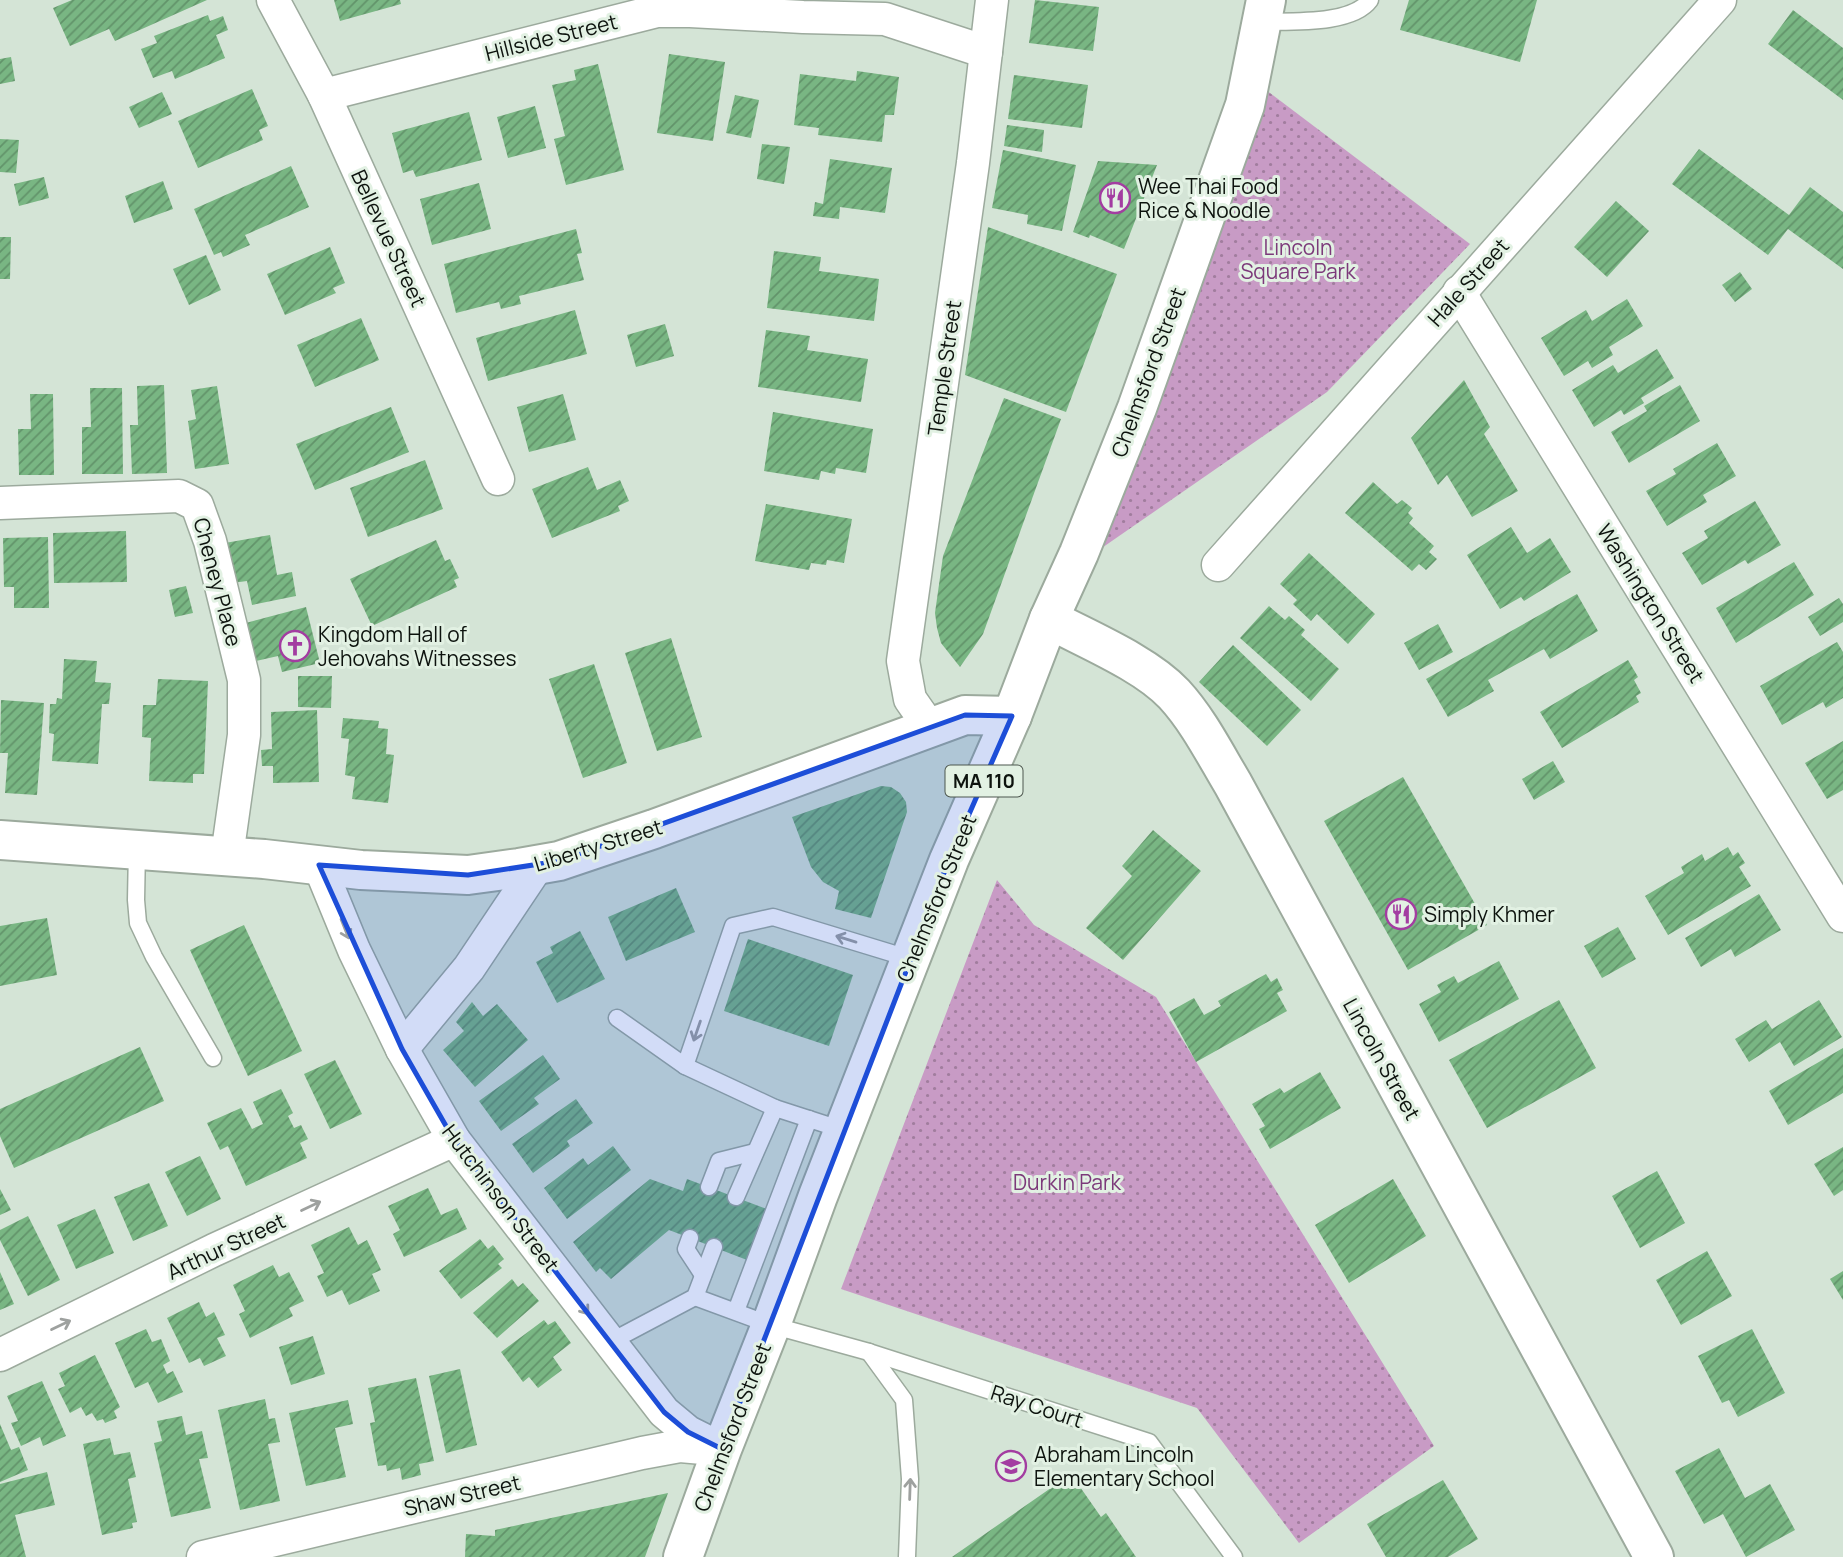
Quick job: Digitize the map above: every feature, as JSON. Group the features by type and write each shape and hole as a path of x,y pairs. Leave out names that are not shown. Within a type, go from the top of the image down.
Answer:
{"street":[{"name":"Bellevue Street","path":"273,0 324,95 498,479"},
{"name":"Temple Street","path":"931,729 910,699 903,661 974,163 992,0"},
{"name":"Hale Street","path":"1218,565 1720,0"},
{"name":"Hillside Street","path":"324,95 657,11 886,10 986,52"},
{"name":"Chelmsford Street","path":"683,1557 771,1325 767,1281 826,1124 911,959 1137,408 1245,105 1264,11"},
{"name":"Washington Street","path":"1459,292 1833,878 1843,916"},
{"name":"Cheney Place","path":"0,503 179,496 197,505 213,552 244,680 244,735 227,856"},
{"name":"Lincoln Street","path":"1049,619 1117,654 1150,675 1173,693 1199,728 1233,785 1654,1557"},
{"name":"Liberty Street","path":"0,840 227,856 361,870 468,875 559,861 965,715 1012,716"},
{"name":"Hutchinson Street","path":"319,865 354,950 402,1049 454,1140 664,1412 688,1432 722,1449"},
{"path":"402,1049 469,968 538,865"},
{"name":"Arthur Street","path":"0,1355 215,1250 454,1140"},
{"name":"Shaw Street","path":"203,1557 642,1452 680,1446 722,1449"}],"lane":[{"path":"1264,11 1329,19 1364,7 1370,0"},
{"path":"137,849 138,923 154,957 213,1058"},
{"path":"685,1066 733,926 773,917 911,959"},
{"path":"617,1017 685,1066 775,1108 826,1124"},
{"path":"736,1197 775,1108"},
{"path":"709,1187 719,1161 755,1152"},
{"path":"690,1238 686,1249 703,1275"},
{"path":"610,1342 695,1297 714,1247"},
{"path":"736,1311 767,1281"},
{"name":"Ray Court","path":"695,1297 771,1325 869,1352 1149,1442 1234,1557"},
{"path":"869,1352 904,1400 910,1479 907,1557"}],"highlighted area":[{"path":"965,715 1012,716 949,860 722,1449 688,1432 664,1412 454,1140 402,1049 319,865 468,875 559,861"}],"green space":[{"name":"Lincoln Square Park","path":"1246,75 1470,244 1327,392 1057,579"},
{"name":"Durkin Park","path":"997,880 1034,925 1156,997 1434,1446 1299,1543 1197,1408 841,1289"}],"building":[{"path":"72,0 207,0 115,41 109,29 70,46 53,8"},
{"path":"334,0 400,0 401,4 340,21"},
{"path":"1035,0 1099,7 1093,51 1029,43"},
{"path":"1409,0 1537,0 1520,62 1400,30"},
{"path":"1793,10 1843,48 1843,100 1768,44"},
{"path":"208,15 210,21 223,16 228,30 216,35 225,58 175,79 172,71 153,78 141,49 157,43 154,36"},
{"path":"669,54 725,62 713,141 657,133"},
{"path":"11,57 15,81 0,84 0,59"},
{"path":"598,64 624,170 566,185 554,139 565,136 552,85 576,80 574,70"},
{"path":"857,71 899,77 894,115 885,115 882,142 818,135 819,128 794,125 800,74 856,81"},
{"path":"1014,75 1088,85 1082,128 1008,119"},
{"path":"252,89 268,126 259,130 263,140 198,168 178,121"},
{"path":"162,92 172,114 139,128 129,107"},
{"path":"735,95 759,100 751,138 726,133"},
{"path":"535,106 546,148 508,158 497,117"},
{"path":"469,112 482,160 416,177 413,170 403,173 392,133"},
{"path":"1007,125 1044,130 1042,152 1004,146"},
{"path":"0,139 19,140 16,173 0,172"},
{"path":"762,144 790,147 784,184 757,179"},
{"path":"1699,149 1789,215 1810,187 1843,212 1843,269 1788,229 1768,255 1672,184"},
{"path":"1003,150 1076,165 1062,231 1027,224 1028,215 992,208"},
{"path":"830,159 892,168 885,213 840,207 839,219 813,216 815,202 823,204"},
{"name":"Wee Thai Food Rice & Noodle","path":"1098,161 1157,165 1124,249 1090,235 1089,238 1073,232"},
{"path":"291,166 309,207 245,235 250,245 223,257 221,252 214,255 194,209"},
{"path":"44,177 49,198 19,206 14,184"},
{"path":"163,181 173,209 134,223 125,196"},
{"path":"479,183 491,229 432,245 420,199"},
{"path":"1616,201 1649,231 1607,277 1574,247"},
{"path":"988,227 1117,274 1066,412 965,375"},
{"path":"576,229 582,253 577,254 584,280 519,296 521,304 501,309 499,302 456,313 444,264"},
{"path":"0,237 11,237 10,279 0,279"},
{"path":"330,247 345,283 333,288 336,293 285,315 267,274"},
{"path":"774,251 821,257 819,271 879,279 874,321 767,308"},
{"path":"206,255 221,290 189,305 173,269"},
{"path":"1740,272 1752,289 1735,302 1722,285"},
{"path":"1627,299 1643,326 1609,347 1613,355 1592,368 1588,361 1564,376 1541,338 1586,310 1592,321"},
{"path":"575,310 587,354 488,381 476,338"},
{"path":"361,318 379,360 315,387 297,345"},
{"path":"665,324 674,356 636,367 627,335"},
{"path":"766,330 810,336 807,350 868,359 861,402 758,387"},
{"path":"1657,349 1674,378 1641,398 1644,403 1624,415 1621,410 1594,427 1572,390 1613,365 1618,373"},
{"path":"1464,380 1490,427 1484,434 1518,491 1472,517 1447,475 1438,485 1411,438"},
{"path":"164,385 167,473 132,474 130,425 138,425 137,386"},
{"path":"1680,385 1700,421 1629,463 1611,432 1647,411 1644,406"},
{"path":"217,386 229,464 195,469 188,421 196,419 191,390"},
{"path":"90,388 122,388 123,474 82,474 82,427 91,427"},
{"path":"30,394 53,394 54,475 19,475 18,429 31,429"},
{"path":"563,394 576,440 529,452 517,407"},
{"path":"1004,398 1061,419 983,634 960,667 941,643 937,628 935,613 943,556"},
{"path":"391,407 409,452 315,490 296,444"},
{"path":"773,412 873,429 866,473 836,468 835,474 821,471 819,480 764,471"},
{"path":"1717,443 1736,476 1703,495 1707,502 1667,526 1646,491 1676,474 1673,469"},
{"path":"425,460 443,509 368,537 350,488"},
{"path":"588,467 597,490 620,480 629,501 618,506 620,511 552,538 532,489"},
{"path":"1373,482 1397,504 1402,500 1412,508 1408,513 1413,518 1409,523 1434,546 1429,552 1437,559 1426,570 1419,564 1412,571 1345,513"},
{"path":"1755,501 1781,545 1748,564 1745,560 1702,585 1682,553 1708,538 1704,531"},
{"path":"766,504 852,519 844,563 827,560 826,565 811,563 809,570 755,561"},
{"path":"1511,527 1527,553 1550,538 1571,572 1524,601 1521,597 1500,609 1467,555"},
{"path":"126,531 127,582 54,583 53,533"},
{"path":"270,535 277,575 292,572 296,596 252,605 247,581 232,583 225,543"},
{"path":"48,537 49,608 14,608 14,587 4,587 3,538"},
{"path":"436,540 445,561 450,559 459,578 454,580 457,587 372,626 350,579"},
{"path":"1309,553 1375,614 1348,644 1317,614 1311,621 1293,604 1297,600 1280,584"},
{"path":"1794,562 1814,595 1736,643 1716,608"},
{"path":"186,586 193,613 175,617 169,590"},
{"path":"1577,594 1598,631 1550,659 1544,649 1488,680 1494,691 1448,717 1426,679"},
{"path":"1839,598 1843,604 1843,622 1820,636 1808,617"},
{"path":"1269,606 1285,620 1289,616 1305,630 1301,635 1339,669 1311,701 1240,638"},
{"path":"306,607 320,663 282,672 278,656 256,661 246,623"},
{"path":"1438,624 1453,652 1419,670 1404,643"},
{"path":"671,638 702,737 657,751 625,653"},
{"path":"1837,642 1843,652 1843,698 1826,708 1823,702 1782,725 1760,686"},
{"path":"1233,645 1301,710 1267,746 1199,682"},
{"path":"64,659 97,661 95,682 111,683 109,704 102,704 98,764 52,761 54,734 49,733 50,704 56,704 57,698 62,699"},
{"path":"1628,660 1638,677 1634,680 1641,693 1636,696 1639,702 1562,748 1540,712"},
{"path":"594,664 627,763 583,778 549,679"},
{"path":"298,676 332,676 331,708 298,707"},
{"path":"158,679 208,681 204,774 193,774 193,783 149,781 151,738 142,737 143,705 156,705"},
{"path":"1,700 44,703 37,795 5,793 8,753 0,753"},
{"path":"317,710 319,782 273,783 273,766 262,766 261,750 272,749 271,712"},
{"path":"343,718 379,721 378,728 388,729 386,754 394,755 388,803 352,799 355,777 345,775 349,739 341,738"},
{"path":"1843,741 1843,790 1827,799 1805,763"},
{"path":"1553,761 1565,782 1534,800 1522,779"},
{"path":"1403,777 1487,925 1408,970 1324,821"},
{"path":"881,786 891,787 900,793 906,802 907,812 871,918 835,909 839,891 823,882 811,867 792,817"},
{"path":"1153,830 1201,871 1123,960 1086,928 1132,876 1122,866"},
{"path":"1728,847 1733,856 1738,852 1745,863 1739,867 1751,886 1668,935 1645,896 1684,873 1681,867 1702,854 1705,861"},
{"path":"676,888 695,932 626,961 608,917"},
{"path":"1759,894 1781,930 1735,957 1731,949 1701,967 1685,938"},
{"path":"47,918 57,975 0,986 0,926"},
{"path":"244,925 302,1051 248,1076 190,950"},
{"path":"1618,927 1636,959 1602,978 1584,946"},
{"path":"580,931 605,979 557,1003 536,962 553,953 550,947"},
{"path":"748,939 853,975 829,1046 724,1011"},
{"path":"1499,961 1519,999 1439,1042 1419,1004 1441,992 1437,985 1454,976 1458,983"},
{"path":"1266,974 1271,982 1277,978 1283,990 1277,993 1287,1011 1196,1062 1169,1012 1194,998 1204,1015 1221,1006 1218,1001"},
{"path":"1559,1000 1596,1068 1487,1128 1449,1060"},
{"path":"1819,1000 1842,1037 1794,1066 1780,1042 1749,1062 1735,1039 1766,1020 1772,1029"},
{"path":"472,1002 483,1016 497,1004 528,1040 475,1087 443,1050 464,1031 456,1022"},
{"path":"140,1047 164,1101 14,1168 0,1136 0,1109"},
{"path":"1843,1048 1843,1093 1788,1125 1769,1091"},
{"path":"543,1055 560,1079 534,1098 539,1104 501,1131 479,1101"},
{"path":"335,1060 362,1114 330,1129 304,1074"},
{"path":"1320,1072 1341,1108 1270,1149 1259,1129 1265,1126 1252,1104 1280,1088 1284,1093"},
{"path":"281,1089 293,1113 288,1116 294,1128 301,1125 308,1139 300,1143 307,1158 246,1186 228,1146 220,1150 207,1123 241,1108 252,1129 263,1124 253,1102"},
{"path":"576,1099 593,1123 567,1141 570,1146 533,1173 512,1144"},
{"path":"613,1146 631,1170 567,1219 544,1188 583,1158 588,1165"},
{"path":"1843,1147 1843,1190 1834,1196 1814,1164"},
{"path":"200,1156 221,1199 187,1216 165,1172"},
{"path":"1657,1171 1685,1223 1640,1248 1612,1196"},
{"path":"650,1179 683,1191 687,1179 767,1209 747,1260 669,1230 611,1279 600,1268 596,1272 573,1242"},
{"path":"1393,1179 1426,1236 1349,1283 1315,1225"},
{"path":"149,1183 168,1226 133,1241 114,1197"},
{"path":"428,1188 441,1215 457,1208 467,1229 404,1257 393,1234 400,1230 388,1206"},
{"path":"0,1189 11,1210 0,1215"},
{"path":"95,1209 114,1253 76,1269 57,1225"},
{"path":"28,1216 60,1280 28,1296 0,1240 0,1230"},
{"path":"349,1227 358,1245 367,1240 381,1270 372,1274 380,1291 349,1305 342,1290 327,1297 317,1276 324,1273 311,1245"},
{"path":"480,1239 488,1249 493,1245 504,1259 498,1264 502,1268 461,1299 439,1271"},
{"path":"1707,1251 1732,1296 1681,1325 1656,1280"},
{"path":"273,1265 279,1277 289,1272 304,1301 289,1308 293,1316 250,1338 239,1314 245,1311 233,1285"},
{"path":"1843,1271 1843,1300 1830,1279"},
{"path":"0,1272 14,1304 0,1310"},
{"path":"512,1279 518,1287 523,1283 539,1301 497,1338 473,1313"},
{"path":"199,1302 206,1317 214,1312 225,1335 217,1338 226,1356 204,1366 200,1358 189,1363 167,1318"},
{"path":"544,1320 548,1325 555,1321 571,1343 553,1357 562,1370 538,1388 529,1377 523,1382 501,1352"},
{"path":"146,1329 152,1342 161,1339 170,1361 163,1365 167,1374 173,1371 183,1392 158,1403 148,1382 135,1388 115,1343"},
{"path":"1752,1329 1785,1393 1738,1417 1729,1400 1722,1403 1698,1356"},
{"path":"313,1336 325,1374 291,1385 279,1347"},
{"path":"95,1355 120,1407 114,1411 117,1418 105,1423 103,1419 97,1421 92,1413 86,1416 81,1407 70,1413 58,1389 65,1386 59,1373"},
{"path":"460,1369 477,1445 446,1453 429,1376"},
{"path":"416,1378 434,1461 419,1464 421,1475 402,1480 400,1468 387,1471 386,1465 378,1466 370,1423 375,1422 368,1388"},
{"path":"42,1381 66,1436 43,1446 40,1437 21,1446 11,1423 18,1421 7,1396"},
{"path":"265,1399 269,1419 275,1418 280,1442 268,1444 280,1501 240,1510 218,1410"},
{"path":"348,1400 353,1424 335,1428 346,1477 306,1486 289,1413"},
{"path":"182,1416 186,1435 202,1431 208,1458 199,1459 211,1508 171,1517 154,1443 162,1441 157,1421"},
{"path":"0,1424 11,1450 19,1447 28,1470 0,1482"},
{"path":"110,1438 114,1455 130,1452 136,1477 128,1479 137,1522 132,1523 133,1528 102,1535 83,1444"},
{"path":"1719,1448 1745,1498 1770,1484 1795,1530 1746,1557 1723,1514 1704,1524 1675,1471"},
{"path":"47,1472 55,1505 15,1515 26,1557 0,1557 0,1484"},
{"path":"1071,1474 1101,1517 1106,1513 1136,1557 952,1557"},
{"path":"1443,1480 1478,1539 1448,1557 1386,1557 1367,1524"},
{"path":"668,1493 645,1557 465,1557 466,1534 495,1536 495,1530"}],"place":[{"name":"Wee Thai Food Rice & Noodle","path":"1115,198"},
{"name":"Kingdom Hall of Jehovahs Witnesses","path":"295,646"},
{"name":"Simply Khmer","path":"1401,914"},
{"name":"Abraham Lincoln Elementary School","path":"1011,1466"}]}
